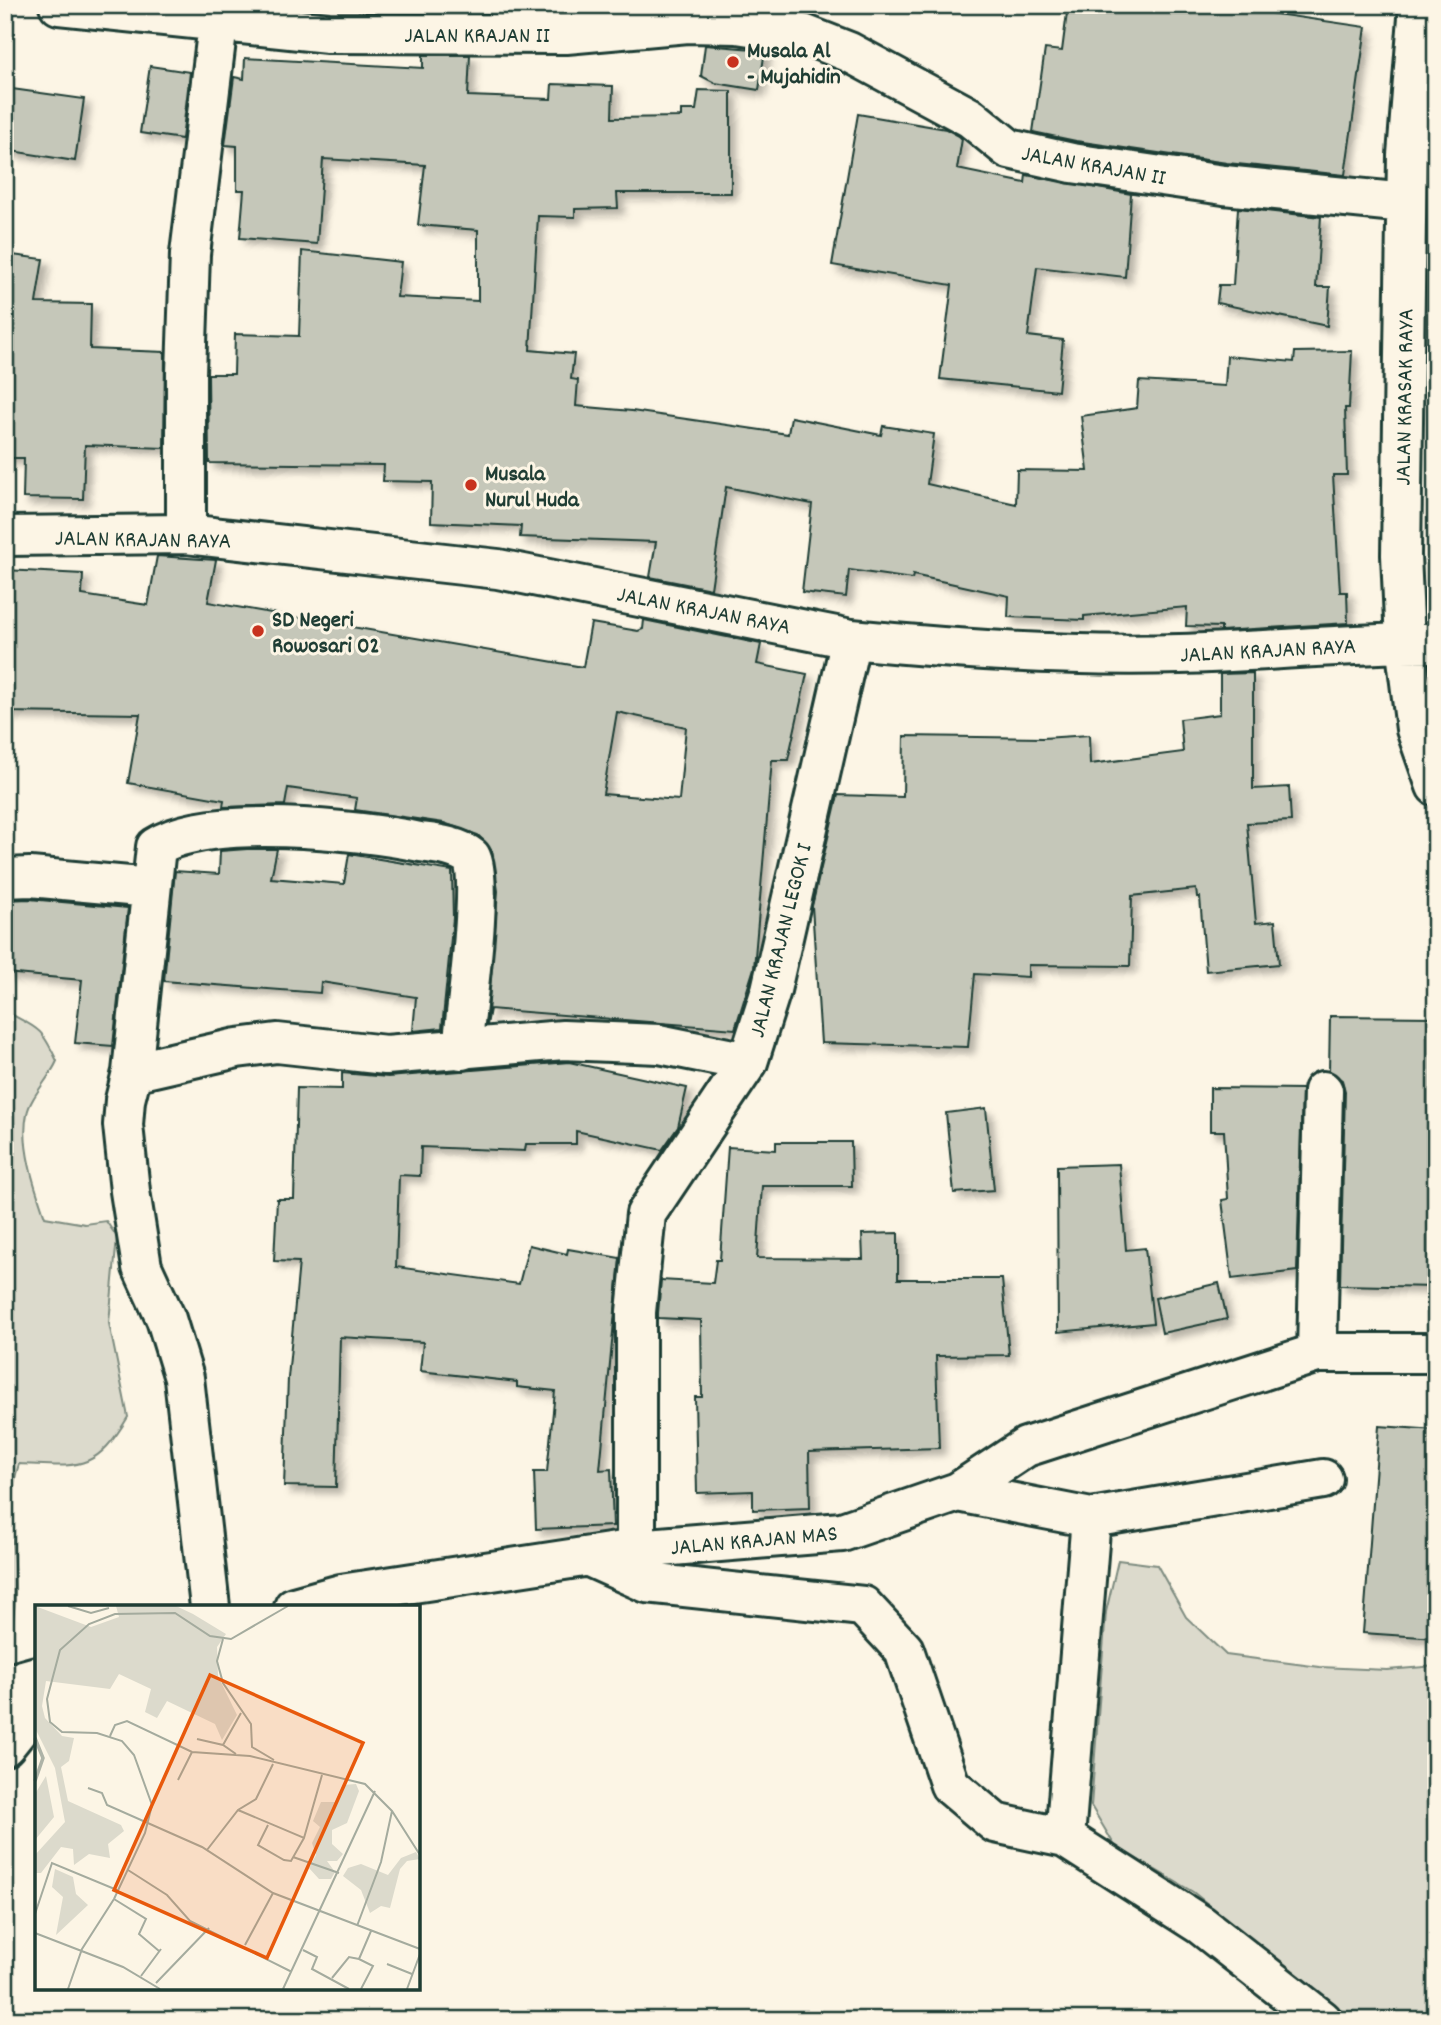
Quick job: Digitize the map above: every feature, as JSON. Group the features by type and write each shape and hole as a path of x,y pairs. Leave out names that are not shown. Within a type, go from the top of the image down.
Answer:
{"street":[{"name":"JALAN KRAJAN II","path":"59,5 218,24 328,33 570,20 737,24 803,34 849,52 971,118 1009,149 1072,163 1224,185 1406,203"},
{"name":"JALAN KRASAK RAYA","path":"1425,10 1407,155 1401,555 1420,643 1416,729 1436,786"},
{"path":"186,534 186,373 190,254 218,24"},
{"name":"JALAN KRAJAN RAYA","path":"5,536 186,534 498,569 851,639 991,650 1179,654 1420,643"},
{"name":"JALAN KRAJAN LEGOK I","path":"636,1549 636,1312 646,1214 748,1062 771,990 851,639"},
{"path":"210,1605 184,1378 166,1319 142,1267 123,1125 125,1100 132,1072 156,847 170,839 216,831 324,827 371,832 466,853 474,864 475,901 462,1050"},
{"path":"5,878 30,877 151,888"},
{"path":"132,1072 237,1048 276,1043 386,1055 563,1040 659,1044 748,1062"},
{"path":"1317,1353 1323,1091"},
{"name":"JALAN KRAJAN MAS","path":"300,1605 341,1594 636,1549 842,1532 958,1492 1026,1447 1317,1353 1436,1353"},
{"path":"958,1492 1091,1518 1323,1479"},
{"path":"1065,1838 1091,1518"},
{"path":"589,1557 647,1583 863,1606 904,1650 950,1785 995,1824 1065,1838 1202,1925 1322,2020"},
{"path":"5,1685 35,1677"},
{"path":"5,1746 35,1708"}],"shaded area":[{"path":"5,1011 37,1029 57,1061 32,1101 25,1126 27,1153 45,1217 85,1224 106,1221 117,1237 109,1323 128,1417 105,1449 82,1463 56,1466 19,1464 12,1505 14,1608 11,1629 5,1632"},
{"path":"1118,1560 1157,1565 1186,1617 1226,1655 1320,1667 1387,1670 1436,1666 1436,2020 1351,2020 1193,1892 1115,1846 1091,1806 1106,1612"}],"building":[{"path":"1068,5 1244,5 1243,9 1366,27 1345,175 1227,163 1076,141 1033,132 1045,49 1062,51"},
{"name":"Musala Al - Mujahidin","path":"705,45 765,50 759,90 715,83 701,76"},
{"path":"423,55 470,55 468,96 551,99 552,84 613,86 612,118 681,117 681,110 696,110 699,90 731,91 731,193 617,193 618,208 575,209 575,217 538,216 530,350 574,354 571,379 578,380 576,406 632,411 788,434 791,417 881,435 883,426 934,434 927,484 1016,504 1017,470 1088,471 1081,416 1137,408 1139,381 1225,386 1227,356 1294,362 1295,352 1352,351 1349,408 1345,408 1347,475 1333,475 1340,592 1347,592 1348,623 1221,631 1221,627 1186,626 1187,607 1084,616 1084,620 1008,617 1009,596 913,575 912,579 849,570 846,597 802,592 812,504 726,487 711,589 650,577 656,542 520,537 521,526 431,522 432,482 383,481 384,465 209,463 208,374 234,374 235,334 299,336 302,251 401,262 397,297 478,301 478,230 418,225 425,165 323,159 317,244 240,238 244,190 237,190 237,146 225,145 234,77 244,79 245,58 423,68"},
{"path":"150,66 190,72 182,139 140,133"},
{"path":"5,88 84,99 75,161 5,150"},
{"path":"858,114 946,129 959,136 962,139 957,169 1025,183 1026,175 1131,194 1125,277 1037,267 1028,336 1063,340 1058,391 940,379 952,285 832,265"},
{"path":"1238,208 1321,217 1316,287 1330,287 1327,326 1217,303 1219,285 1233,285"},
{"path":"5,254 43,259 36,303 91,304 90,349 165,352 164,448 85,445 83,499 23,498 24,458 5,458"},
{"path":"157,556 216,560 208,602 583,667 591,623 638,631 643,629 644,620 761,644 757,664 807,674 788,760 772,760 754,968 735,1029 490,1009 487,1025 498,891 492,851 478,835 444,823 355,810 357,798 288,788 285,805 223,807 224,800 128,783 140,714 5,712 5,570 83,574 82,595 148,605","holes":["617,712 686,727 679,800 603,794"]},
{"path":"1253,673 1253,789 1289,787 1291,821 1247,823 1256,923 1275,921 1279,964 1206,971 1200,897 1197,897 1196,889 1132,896 1130,966 1028,965 1028,977 975,974 968,1047 821,1043 812,906 838,795 903,797 904,736 1043,738 1089,735 1090,764 1183,752 1180,719 1220,714 1220,674"},
{"path":"277,849 271,878 344,884 349,854 452,871 453,918 442,1028 413,1031 416,997 321,982 320,993 164,981 175,871 219,874 220,851"},
{"path":"29,899 128,908 113,1046 75,1043 82,980 5,973 6,900"},
{"path":"1330,1016 1436,1017 1436,1287 1340,1285 1345,1091 1342,1080 1329,1071"},
{"path":"569,1062 687,1088 678,1127 662,1150 576,1131 576,1144 526,1144 525,1151 421,1147 420,1176 399,1175 396,1267 519,1284 529,1245 567,1254 568,1249 620,1258 600,1470 611,1469 613,1526 536,1529 534,1472 547,1472 555,1391 517,1387 517,1382 420,1371 423,1342 340,1337 336,1487 284,1486 288,1378 299,1262 274,1261 277,1199 294,1199 297,1088 342,1089 342,1073 388,1077"},
{"path":"1210,1088 1302,1089 1297,1271 1232,1279 1222,1200 1228,1199 1224,1131 1210,1131"},
{"path":"986,1108 994,1190 954,1193 946,1113"},
{"path":"776,1142 851,1142 852,1186 762,1186 757,1258 863,1259 862,1234 898,1233 898,1279 1002,1279 1009,1355 936,1356 939,1448 809,1452 810,1508 753,1510 753,1491 697,1493 695,1397 702,1397 701,1320 658,1318 658,1313 661,1280 713,1283 716,1260 720,1260 728,1147 776,1150"},
{"path":"1119,1164 1126,1250 1145,1248 1153,1323 1058,1332 1057,1166"},
{"path":"1219,1283 1227,1319 1162,1333 1155,1298"},
{"path":"1379,1426 1436,1430 1436,1638 1363,1633"}],"place":[{"name":"Musala Al - Mujahidin","path":"733,62"},
{"name":"Musala Nurul Huda","path":"471,485"},
{"name":"SD Negeri Rowosari 02","path":"258,631"}]}
